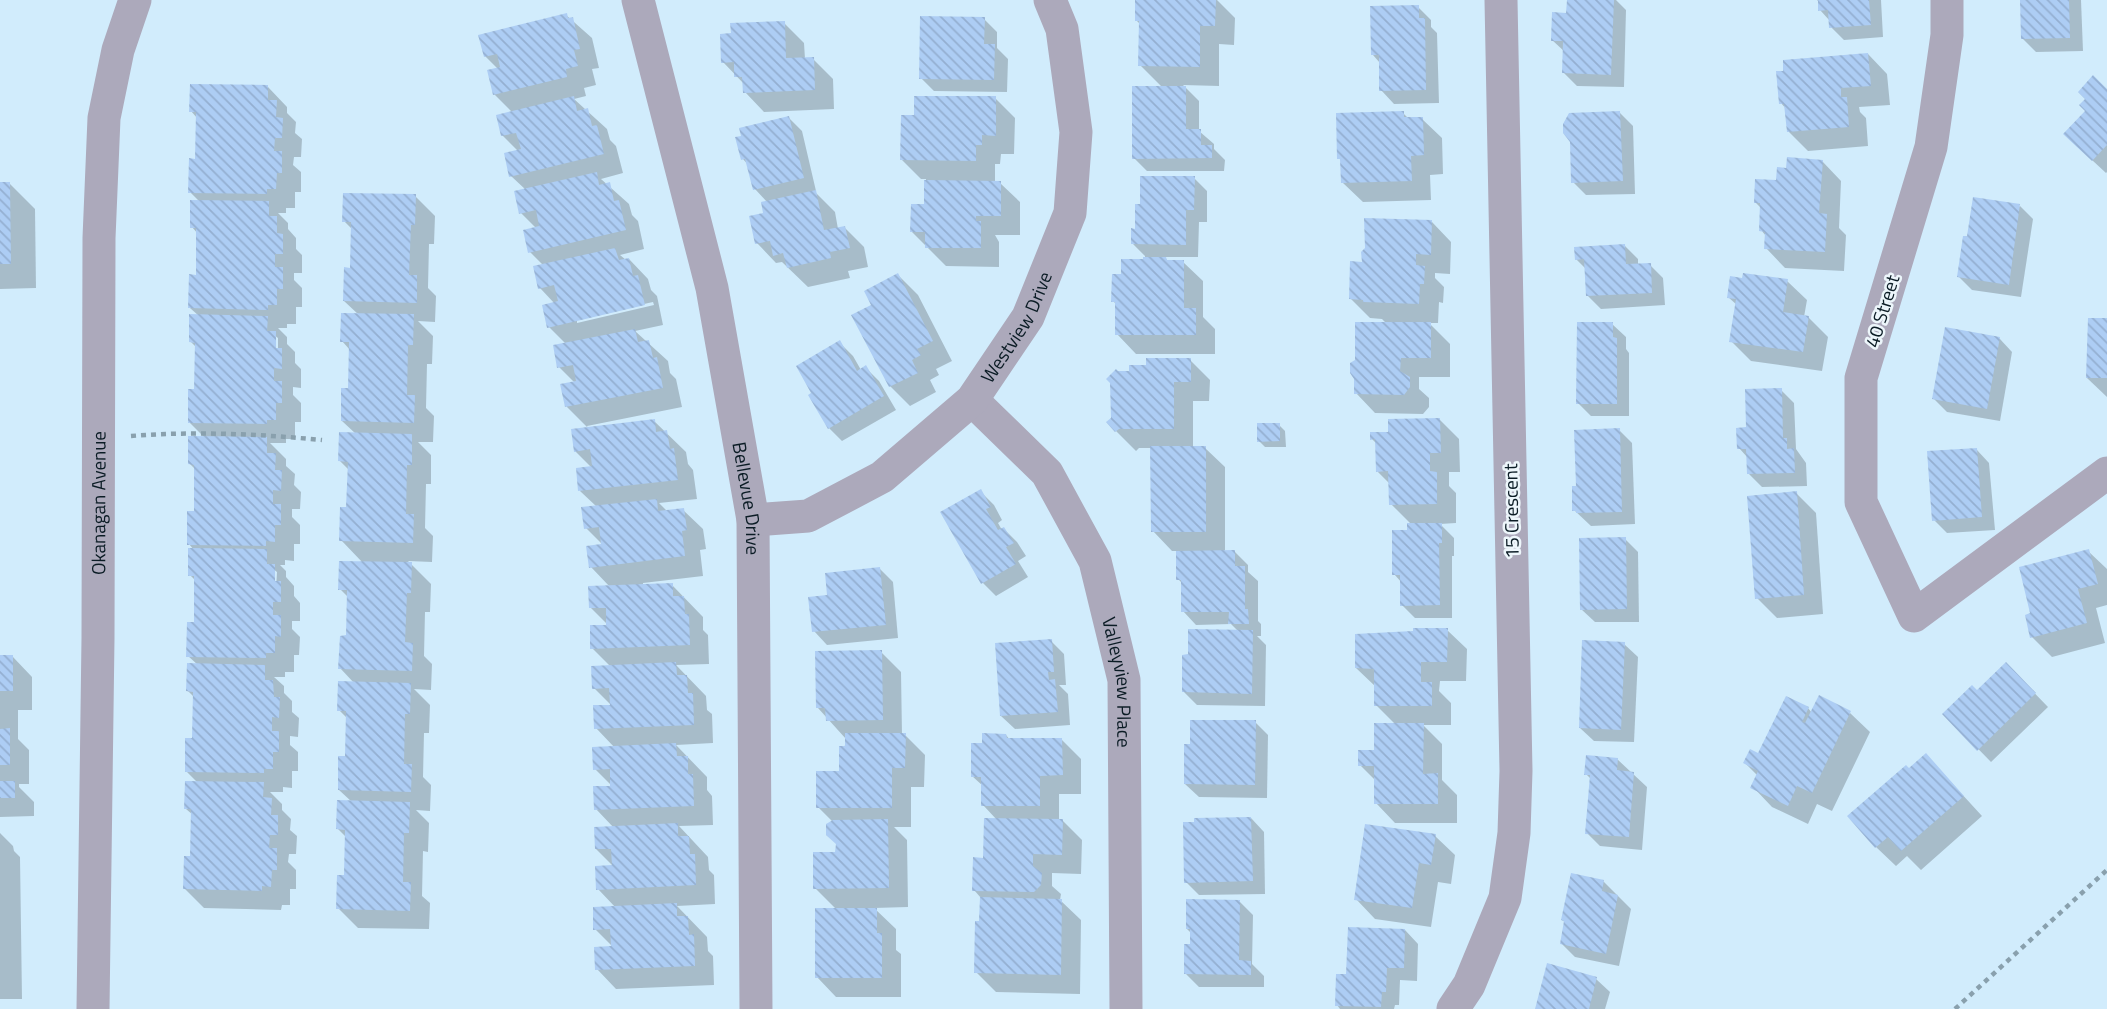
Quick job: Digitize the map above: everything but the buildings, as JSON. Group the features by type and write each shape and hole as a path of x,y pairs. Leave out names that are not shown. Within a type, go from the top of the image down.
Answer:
{"street":[{"name":"Okanagan Avenue","path":"93,1009 99,238 104,118 118,50 135,0"},
{"name":"Bellevue Drive","path":"638,0 712,288 753,520 756,1009"},
{"name":"Westview Drive","path":"753,520 808,516 882,477 972,400 1028,317 1070,213 1076,132 1062,29 1050,0"},
{"name":"15 Crescent","path":"1453,1009 1469,985 1505,898 1514,833 1516,771 1501,0"},
{"name":"40 Street","path":"1947,0 1947,35 1931,147 1861,378 1861,502 1914,615 2107,473"},
{"name":"Valleyview Place","path":"972,400 1047,473 1095,561 1124,680 1126,1009"}],"path":[{"path":"98,439 183,432 274,435 323,440"},
{"path":"1955,1009 2107,870"}]}
